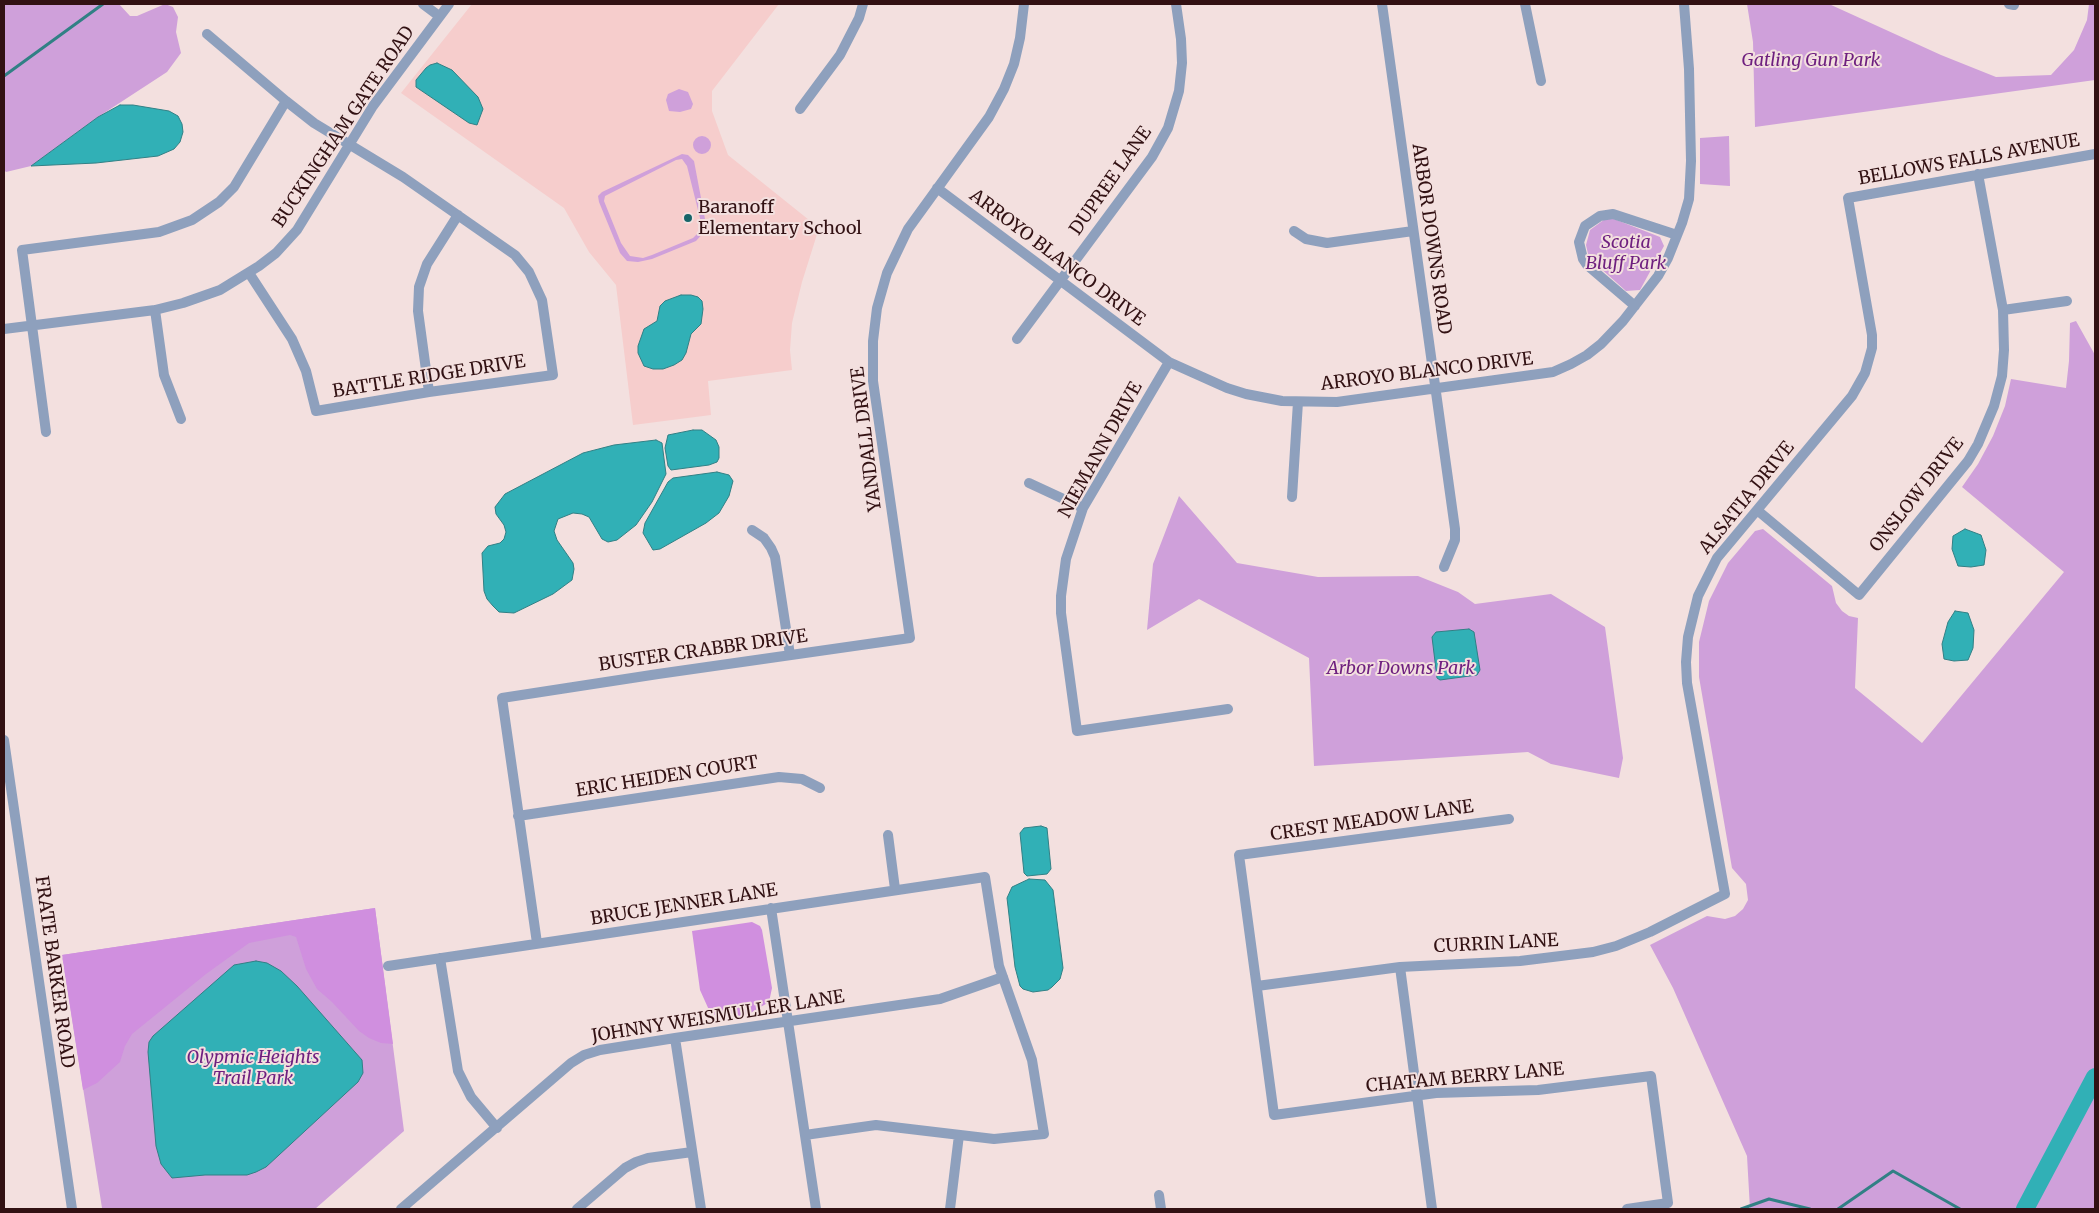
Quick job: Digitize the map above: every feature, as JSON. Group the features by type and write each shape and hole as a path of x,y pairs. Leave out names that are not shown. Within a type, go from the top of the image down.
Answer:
{"street":[{"path":"423,4 439,16"},
{"name":"BUCKINGHAM GATE ROAD","path":"4,328 155,310 197,299 220,290 249,273 276,253 297,230 388,84 449,4"},
{"path":"800,109 840,55 860,18 863,4"},
{"name":"YANDALL DRIVE","path":"910,638 875,397 874,341 877,308 897,249 908,229 989,117 1004,89 1014,64 1020,38 1024,4"},
{"name":"DUPREE LANE","path":"1017,339 1152,156 1168,128 1179,90 1182,63 1176,4"},
{"name":"ARBOR DOWNS ROAD","path":"1382,4 1455,530 1455,540 1444,567"},
{"path":"1525,4 1541,81"},
{"name":"ARROYO BLANCO DRIVE","path":"937,188 1169,362 1227,388 1262,397 1298,402 1359,400 1553,372 1571,364 1601,344 1635,306 1658,276 1677,235 1689,199 1691,181 1689,69 1684,4"},
{"path":"207,34 314,123 403,176 458,215 430,258 420,287 418,312 428,392"},
{"path":"46,432 22,250 159,232 192,220 219,202 234,187 286,101"},
{"name":"BELLOWS FALLS AVENUE","path":"1848,198 2095,154"},
{"name":"ONSLOW DRIVE","path":"1757,510 1859,594 1953,481 1978,444 1994,406 2002,376 2005,342 2003,310 1978,174"},
{"name":"ALSATIA DRIVE","path":"1725,894 1688,683 1686,662 1688,637 1692,616 1706,576 1718,558 1852,396 1870,360 1872,348 1871,328 1848,198"},
{"path":"1635,306 1587,265 1583,259 1579,242 1585,226 1600,216 1613,214 1677,235"},
{"name":"BATTLE RIDGE DRIVE","path":"249,273 292,339 306,371 316,411 428,392 553,375 543,306 538,289 528,272 515,255 503,245 458,215"},
{"path":"1294,231 1306,239 1327,243 1413,231"},
{"path":"2003,310 2067,301"},
{"path":"155,310 164,375 180,418"},
{"name":"NIEMANN DRIVE","path":"1169,362 1083,508 1068,550 1061,596 1063,631 1077,731 1228,709"},
{"path":"1292,497 1298,402"},
{"path":"1028,483 1083,508"},
{"path":"752,530 764,538 775,557 790,655"},
{"name":"BUSTER CRABBR DRIVE","path":"518,816 502,698 910,638"},
{"name":"FRATE BARKER ROAD","path":"4,740 7,781 72,1209"},
{"name":"ERIC HEIDEN COURT","path":"518,816 779,777 802,779 820,788"},
{"path":"518,816 537,943"},
{"name":"CREST MEADOW LANE","path":"1239,855 1510,819"},
{"path":"888,835 895,889"},
{"name":"CHATAM BERRY LANE","path":"1239,855 1274,1115 1417,1095 1538,1090 1651,1076 1668,1203 1627,1209"},
{"name":"BRUCE JENNER LANE","path":"388,966 985,877 996,955 1003,977"},
{"name":"CURRIN LANE","path":"1257,986 1436,963 1520,961 1593,952 1616,946 1650,932 1725,894"},
{"path":"771,908 816,1209"},
{"path":"440,958 458,1071 471,1097 496,1128"},
{"path":"1400,967 1432,1209"},
{"path":"805,1135 876,1125 1006,1139 1044,1134 1032,1060 1003,977"},
{"name":"JOHNNY WEISMULLER LANE","path":"401,1209 571,1063 584,1055 600,1050 940,998 1003,977"},
{"path":"675,1038 700,1209"},
{"path":"950,1209 959,1135"},
{"path":"577,1209 625,1168 636,1162 648,1158 692,1152"},
{"path":"1159,1195 1161,1209"}],"shaded area":[{"name":"Baranoff Elementary School","path":"472,4 779,4 712,91 712,111 728,155 819,228 802,282 792,323 790,350 792,370 708,381 711,415 633,425 616,285 589,252 564,208 401,93"},
{"path":"375,908 393,1044 381,1043 359,1031 317,989 306,969 296,937 290,935 249,943 206,974 132,1034 125,1046 120,1062 97,1083 83,1090 62,955"},
{"path":"752,922 760,926 762,930 772,988 769,1002 749,1014 730,1018 715,1015 709,1010 700,990 692,931"}],"green space":[{"path":"4,4 119,4 130,16 137,16 165,4 173,7 178,17 176,32 181,53 167,72 98,117 31,166 6,172 4,170"},
{"name":"Gatling Gun Park","path":"1747,4 1829,4 1941,55 1996,77 2051,75 2074,50 2087,20 2089,4 2095,4 2095,80 1755,127 1753,42"},
{"path":"679,89 688,92 693,104 691,109 680,112 669,111 666,100 668,94"},
{"path":"698,136 706,136 711,141 709,152 698,154 693,149 693,141"},
{"path":"1729,136 1730,186 1700,184 1700,138"},
{"path":"682,154 688,155 694,161 705,219 704,232 696,241 652,259 638,262 627,261 620,253 599,202 598,196 602,192","holes":["682,159 687,166 700,218 698,233 693,238 652,255 643,258 630,256 621,243 604,201 605,196 676,160"]},
{"name":"Scotia Bluff Park","path":"1605,219 1614,219 1660,237 1664,246 1640,290 1626,291 1589,258 1586,245 1590,230"},
{"path":"2076,321 2095,355 2095,1209 1750,1209 1747,1156 1673,988 1650,945 1707,916 1725,919 1735,916 1743,909 1748,900 1746,884 1732,868 1699,677 1699,642 1709,601 1728,563 1755,531 1763,529 1832,586 1836,603 1842,611 1849,616 1858,618 1855,688 1922,743 2064,572 1962,487 1978,464 1993,436 2005,406 2011,379 2066,388 2070,323"},
{"name":"Arbor Downs Park","path":"1179,496 1237,563 1318,577 1418,576 1458,592 1475,604 1551,594 1605,627 1623,758 1619,778 1551,764 1528,752 1314,766 1309,658 1199,599 1147,630 1153,564"},
{"name":"Olypmic Heights Trail Park","path":"375,908 404,1131 315,1209 102,1208 62,955"}],"water":[{"path":"437,63 452,70 478,97 483,109 477,125 469,123 416,87 416,80 426,68"},
{"path":"120,105 133,105 169,111 178,116 183,132 180,142 174,149 158,156 96,163 31,166 98,117"},
{"path":"681,295 698,297 702,301 703,309 701,324 691,334 686,353 682,360 663,369 653,369 644,366 638,353 638,346 644,329 657,321 660,306 665,301"},
{"path":"702,430 716,440 719,447 717,462 709,465 671,470 668,466 665,448 668,435"},
{"path":"656,440 662,443 666,474 652,502 636,525 617,540 608,542 602,539 589,517 573,513 558,519 554,531 557,540 573,563 572,580 553,594 514,613 499,612 487,599 484,591 482,553 488,546 500,543 504,539 506,532 504,525 496,514 495,507 505,494 583,453 614,445"},
{"path":"717,472 729,475 733,481 729,496 719,513 706,523 660,549 653,550 643,533 645,523 668,482 673,478"},
{"path":"1965,529 1981,535 1986,550 1984,565 1958,566 1952,549 1953,536"},
{"path":"1955,611 1968,613 1974,630 1973,648 1968,660 1954,661 1944,659 1942,644 1948,622"},
{"path":"1469,629 1474,632 1480,670 1477,675 1440,680 1437,678 1432,637 1436,632"},
{"path":"1041,826 1047,828 1051,869 1047,874 1027,876 1024,873 1020,833 1024,828"},
{"path":"1029,879 1045,880 1053,890 1063,968 1060,979 1052,987 1048,990 1033,992 1020,986 1015,967 1007,898 1012,887"},
{"path":"256,961 267,963 281,971 297,986 362,1060 363,1073 358,1082 266,1167 247,1175 205,1175 172,1178 161,1164 156,1146 148,1052 149,1042 153,1036 234,965"}],"waterway":[{"path":"4,76 103,4"},
{"path":"2025,1209 2095,1077"},
{"path":"1838,1209 1893,1171 1960,1209"},
{"path":"1741,1209 1769,1199 1810,1209"}],"place":[{"name":"Baranoff Elementary School","path":"688,218"}]}
